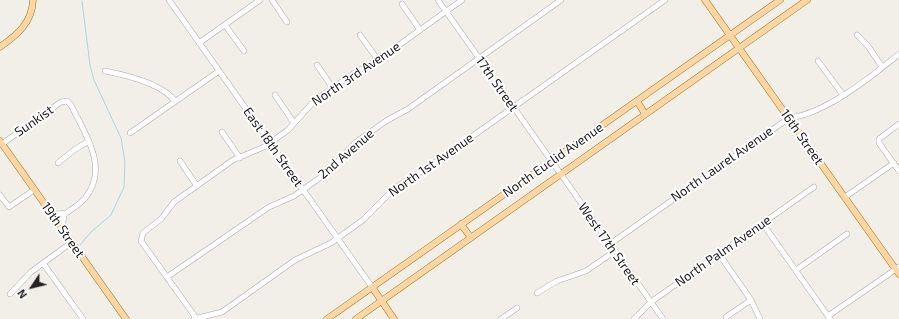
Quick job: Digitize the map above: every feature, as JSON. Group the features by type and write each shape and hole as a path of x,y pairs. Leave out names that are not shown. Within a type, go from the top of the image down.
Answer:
{"main road":[{"path":"0,47 23,29 30,14 33,0"},
{"name":"16th Street","path":"705,0 897,268 899,274"},
{"name":"North Euclid Avenue","path":"327,319 780,0"},
{"name":"North Euclid Avenue","path":"356,319 807,0"},
{"path":"636,101 646,114"},
{"name":"19th Street","path":"1,142 126,319"},
{"path":"461,224 471,238"},
{"name":"East 18th Street","path":"372,288 394,319"}],"street":[{"name":"East 18th Street","path":"170,0 372,288"},
{"path":"200,43 260,0"},
{"path":"272,0 287,22"},
{"name":"17th Street","path":"438,0 556,168"},
{"name":"North 3rd Avenue","path":"167,278 141,241 141,236 161,219 174,202 233,160 256,152 270,143 288,130 315,100 332,87 378,60 462,0"},
{"name":"2nd Avenue","path":"167,278 269,207 294,196 303,190 328,172 355,143 386,120 408,109 561,0"},
{"name":"North 1st Avenue","path":"195,319 208,317 222,312 295,260 323,249 338,239 363,220 395,188 513,108 665,0"},
{"path":"402,4 420,30"},
{"path":"225,25 244,51"},
{"path":"360,34 378,60"},
{"path":"857,35 868,46 882,67"},
{"name":"North Laurel Avenue","path":"610,244 789,118 820,108 843,95 899,54"},
{"path":"818,62 843,95"},
{"path":"317,65 332,87"},
{"path":"105,71 121,74 164,90 175,101"},
{"path":"130,133 219,71"},
{"path":"275,95 294,123"},
{"name":"Sunkist","path":"1,142 61,102 67,101 71,105 89,141"},
{"path":"899,124 879,139 879,143 899,171"},
{"path":"222,132 240,158"},
{"path":"58,163 74,150 89,141 95,157 94,180 86,197 66,213 62,220 62,228"},
{"path":"180,161 197,186"},
{"path":"845,197 894,163"},
{"name":"West 17th Street","path":"556,168 663,319"},
{"name":"North Palm Avenue","path":"634,319 651,302 814,187"},
{"path":"0,195 9,207 34,190"},
{"path":"50,212 58,214 66,213"},
{"path":"763,224 829,317 897,268"},
{"path":"796,270 847,234"},
{"path":"10,294 24,277 72,242"},
{"path":"537,293 557,281 586,271 615,251"},
{"path":"719,254 751,300 760,319"},
{"path":"43,263 83,319"},
{"path":"167,278 195,319"},
{"path":"726,317 751,300"},
{"path":"501,319 517,308"}],"waterway":[{"path":"80,245 91,232 111,215 124,187 125,162 121,138 94,80 90,65 82,1"}]}
